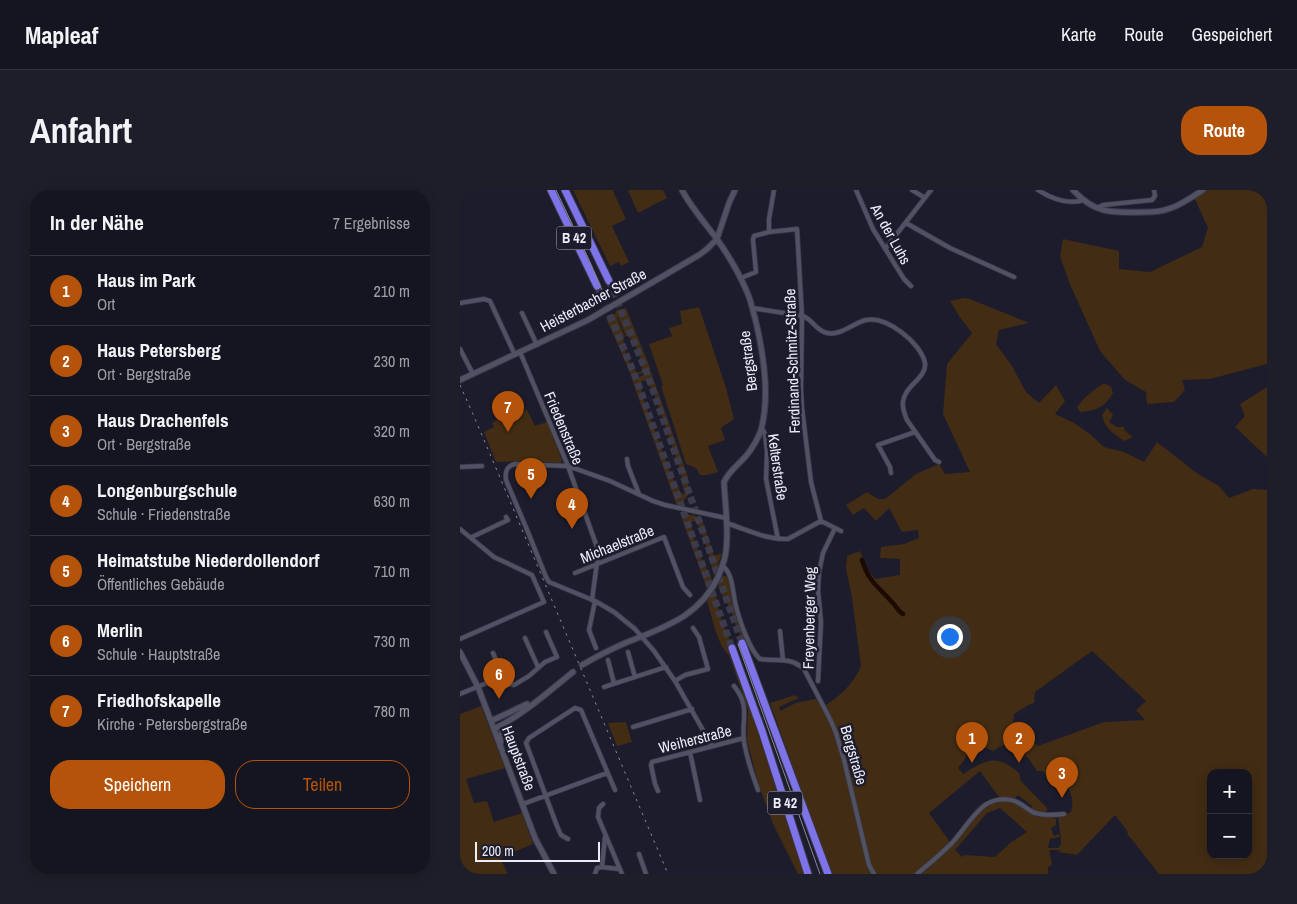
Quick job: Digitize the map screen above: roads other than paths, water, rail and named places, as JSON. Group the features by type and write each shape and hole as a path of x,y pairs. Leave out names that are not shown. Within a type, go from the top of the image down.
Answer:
{"highway":[{"name":"B 42","path":"551,190 597,286"},
{"name":"B 42","path":"565,190 609,281"},
{"name":"B 42","path":"742,643 828,874"},
{"name":"B 42","path":"732,648 762,731 808,874"}],"street":[{"name":"Bergstraße","path":"582,665 610,650 666,626 689,613 710,591 723,566 727,540 724,482 726,477 747,455 762,428 765,376 759,336 748,293 717,239 686,199 682,190"},
{"name":"Heisterbacher Straße","path":"460,380 588,320 699,256 717,239 735,190"},
{"path":"741,278 756,272 753,240 754,236 769,232 769,218 774,190"},
{"name":"An der Luhs","path":"856,190 873,229 904,279 911,286"},
{"path":"912,190 925,198"},
{"path":"885,249 931,190"},
{"path":"1038,190 1045,195 1062,201 1075,203 1084,200"},
{"path":"1073,190 1084,200 1108,212 1156,212 1175,207 1203,190"},
{"path":"1097,208 1102,205 1152,200 1155,196 1154,190"},
{"path":"708,228 718,227 722,223"},
{"path":"906,224 950,248 1014,277"},
{"name":"Ferdinand-Schmitz-Straße","path":"769,232 797,229 802,316 802,408 811,482 821,521"},
{"name":"Friedenstraße","path":"460,302 487,300 492,303 518,354 568,466 597,547 598,555 589,630 596,648"},
{"path":"752,308 802,316 822,331 831,334 865,320 876,320 892,327 913,342 921,352 925,364 924,370 907,390 903,402 904,414 935,460 939,462"},
{"path":"754,315 762,310"},
{"path":"522,313 537,345"},
{"path":"460,349 473,374"},
{"name":"Kelterstraße","path":"762,428 765,434 767,452 766,479 778,539"},
{"path":"891,473 890,467 878,444 915,432"},
{"path":"627,459 639,494"},
{"path":"712,746 675,681 642,636 625,619 614,612 549,582 506,480 505,472 507,468 511,465 520,464 568,466 610,481 665,505 726,520 752,532 778,539 788,539 821,521 841,531"},
{"path":"460,467 482,466"},
{"path":"472,537 508,520 506,517"},
{"name":"Freyenberger Weg","path":"818,681 821,622 818,572 823,553 835,528"},
{"path":"460,529 494,557 532,575 544,602 460,639"},
{"name":"Michaelstraße","path":"575,573 664,537 683,588 690,595"},
{"name":"Bergstraße","path":"723,566 731,576 735,604 753,652 760,659 798,663 804,669 831,721 844,760 869,865 874,874"},
{"path":"675,681 684,675 708,668 699,637 693,628"},
{"path":"780,631 783,660"},
{"path":"460,694 488,682 501,680 514,685 529,676 545,662 557,657 546,632"},
{"path":"525,638 538,667"},
{"name":"Hauptstraße","path":"460,652 478,687 535,838 554,874"},
{"path":"628,652 635,677"},
{"path":"493,653 502,674 501,680"},
{"path":"608,660 614,683"},
{"path":"604,687 666,667"},
{"path":"494,729 506,723 573,672"},
{"path":"734,686 740,692 743,701 746,754 758,790"},
{"path":"491,721 539,699"},
{"path":"568,839 561,836 526,743 527,740 575,708 581,710 614,790"},
{"path":"633,727 692,709"},
{"path":"500,746 502,731 506,723"},
{"name":"Weiherstraße","path":"658,790 655,784 652,762 744,738"},
{"path":"690,752 700,800"},
{"path":"523,804 607,773"},
{"path":"917,874 951,843 985,805 999,799 1010,799 1037,814 1064,814"},
{"path":"603,804 599,808 598,817 622,874"},
{"path":"602,867 605,834"},
{"path":"638,854 646,874"},
{"path":"595,874 596,868 619,869"}],"waterway":[{"path":"862,560 874,584 903,614"}],"tunnel":[{"path":"609,281 648,376 742,643"},
{"path":"597,286 637,381 732,648"}],"tram line":[{"path":"556,190 602,290"},
{"path":"738,644 820,874"}],"railway":[{"path":"460,385 668,874"}],"place":[{"name":"Friedhofskapelle","path":"508,432"},
{"name":"Heimatstube Niederdollendorf","path":"531,499"},
{"name":"Longenburgschule","path":"572,529"},
{"name":"Merlin","path":"499,699"},
{"name":"Haus im Park","path":"972,763"},
{"name":"Haus Petersberg","path":"1019,763"},
{"name":"Haus Drachenfels","path":"1062,798"}]}
